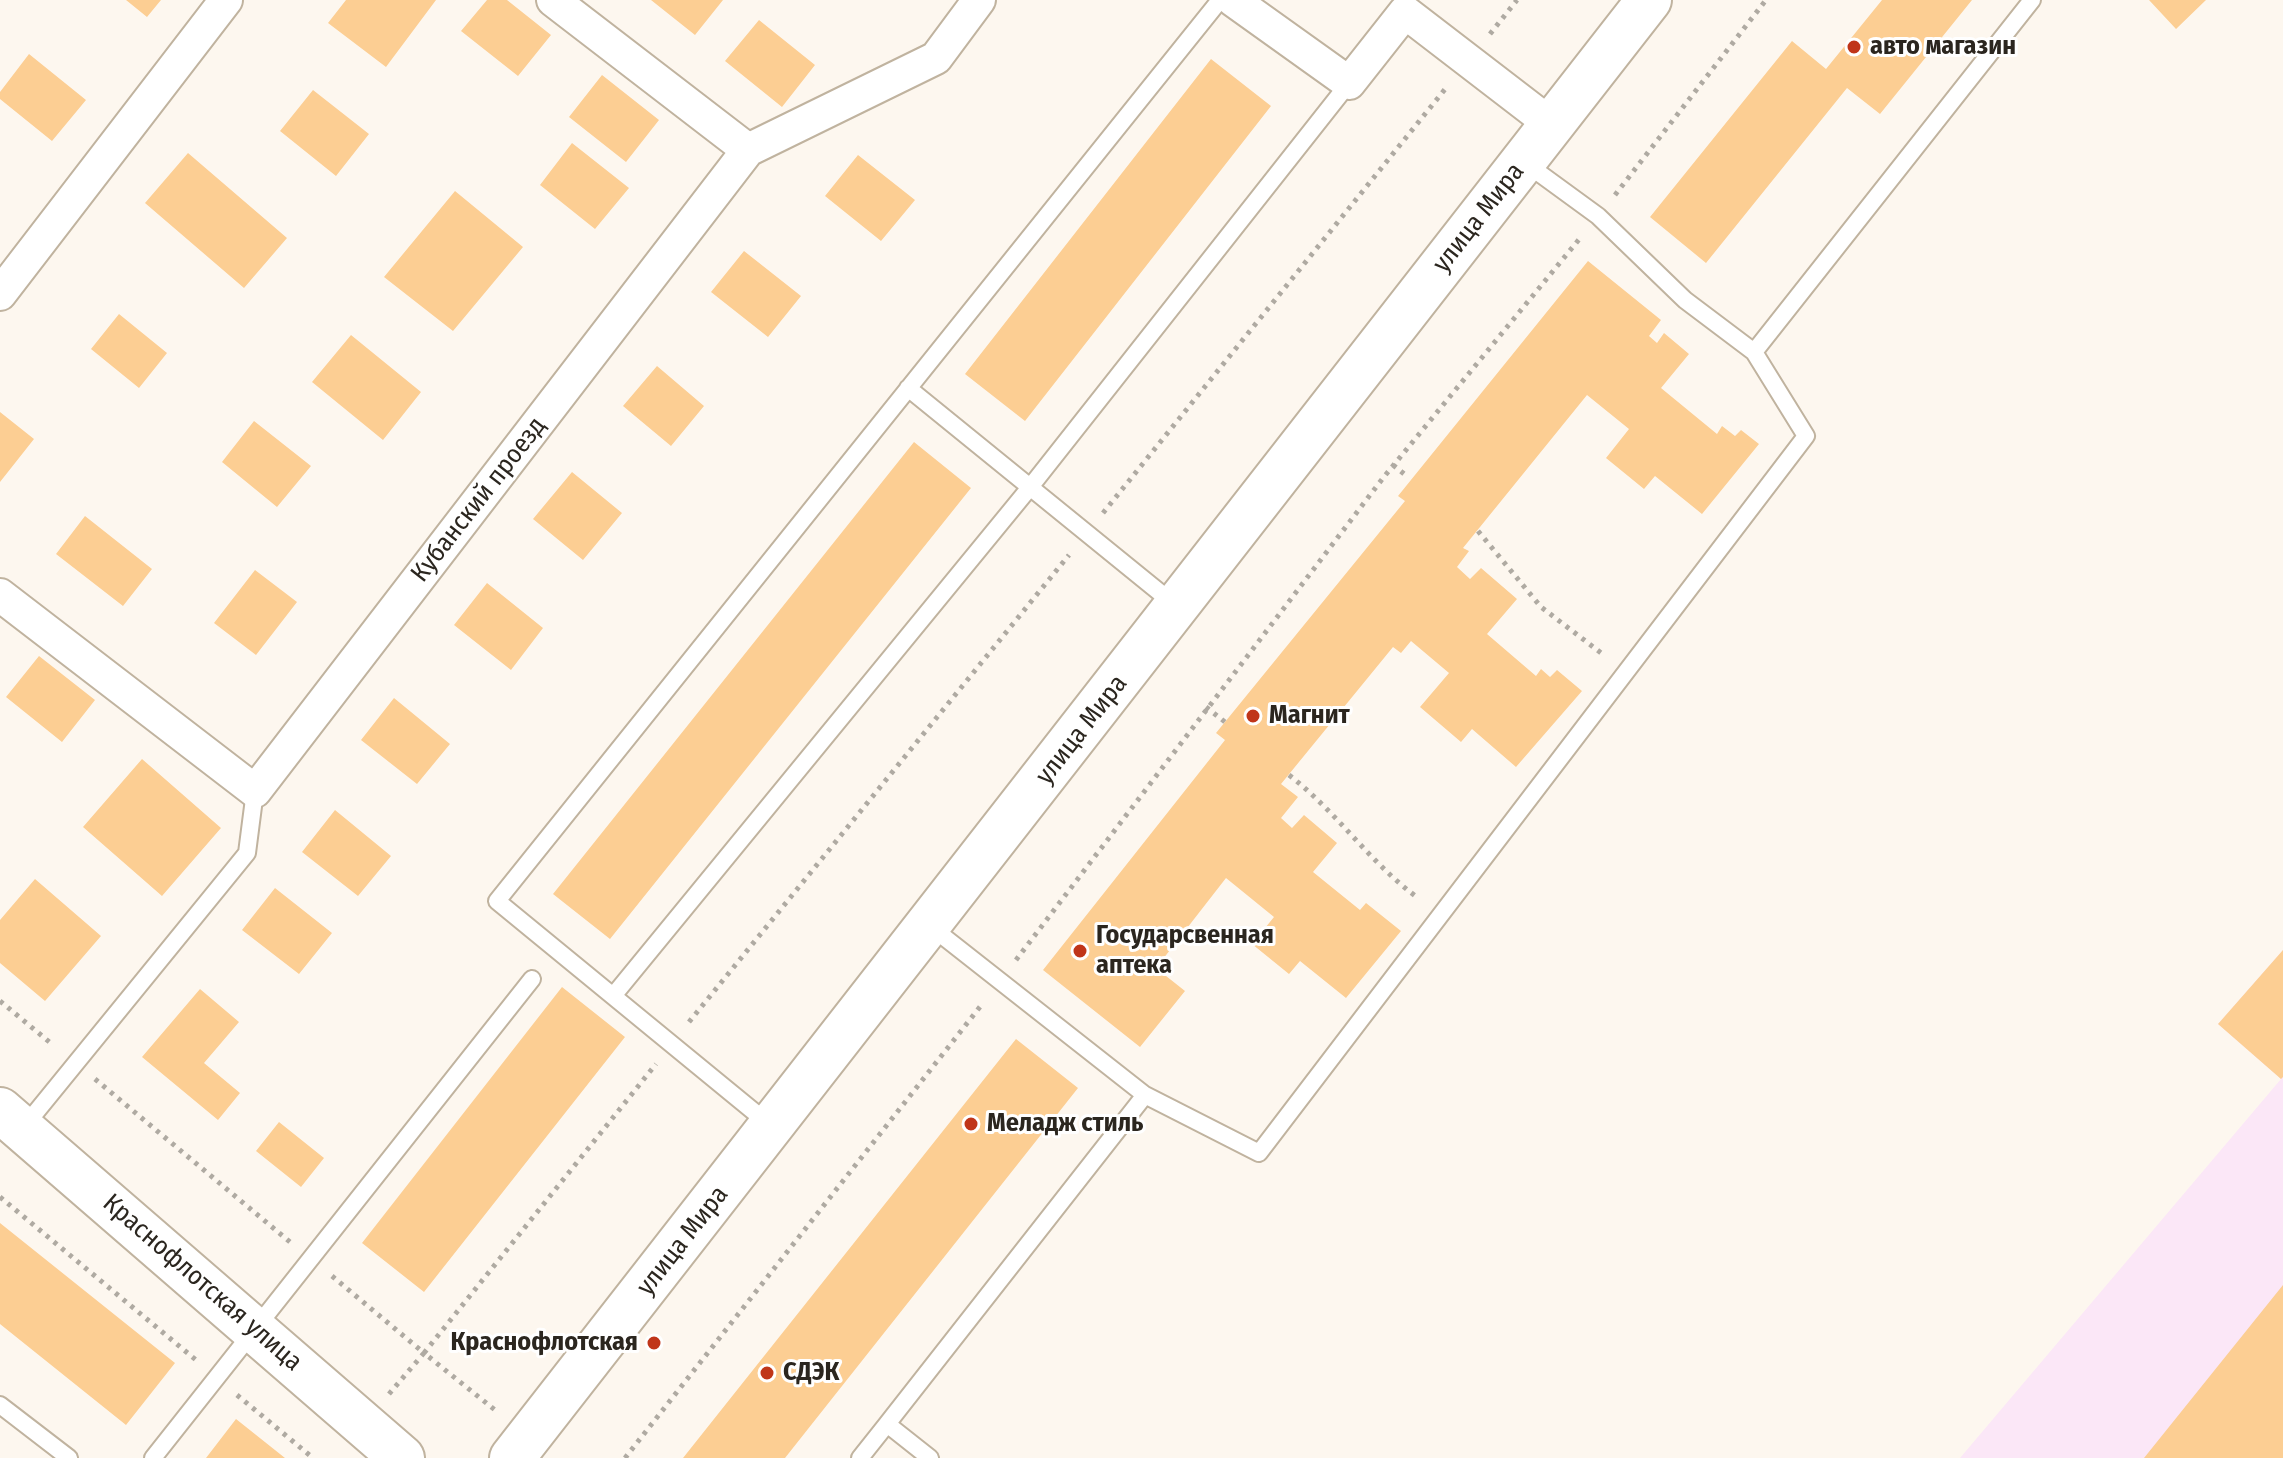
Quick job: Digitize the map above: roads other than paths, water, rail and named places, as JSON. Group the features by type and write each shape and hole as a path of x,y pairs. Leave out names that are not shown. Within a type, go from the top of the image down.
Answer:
{"main road":[{"name":"улица Мира","path":"520,1448 1649,0"},
{"name":"Краснофлотская улица","path":"12,1119 402,1458"}],"street":[{"path":"0,294 226,0"},
{"path":"553,0 748,150 936,58 979,0"},
{"path":"1233,0 1349,83 1410,6 1552,125"},
{"name":"Кубанский проезд","path":"255,791 748,150"},
{"path":"0,595 255,791"}],"lane":[{"path":"773,1127 497,901 1220,0"},
{"path":"1754,352 2032,0"},
{"path":"613,996 1031,486 1349,83"},
{"path":"928,925 1145,1095 1259,1153 1806,436 1754,352 1685,300 1598,216 1524,161"},
{"path":"908,388 1178,607"},
{"path":"12,1119 247,853 255,791"},
{"path":"153,1458 532,979"},
{"path":"860,1458 1145,1095"},
{"path":"0,1405 69,1458"},
{"path":"887,1424 930,1458"}],"place":[{"name":"авто магазин","path":"1854,47"},
{"name":"Магнит","path":"1253,716"},
{"name":"Государсвенная аптека","path":"1080,951"},
{"name":"Меладж стиль","path":"971,1124"},
{"name":"Краснофлотская","path":"654,1343"},
{"name":"СДЭК","path":"767,1373"}]}
